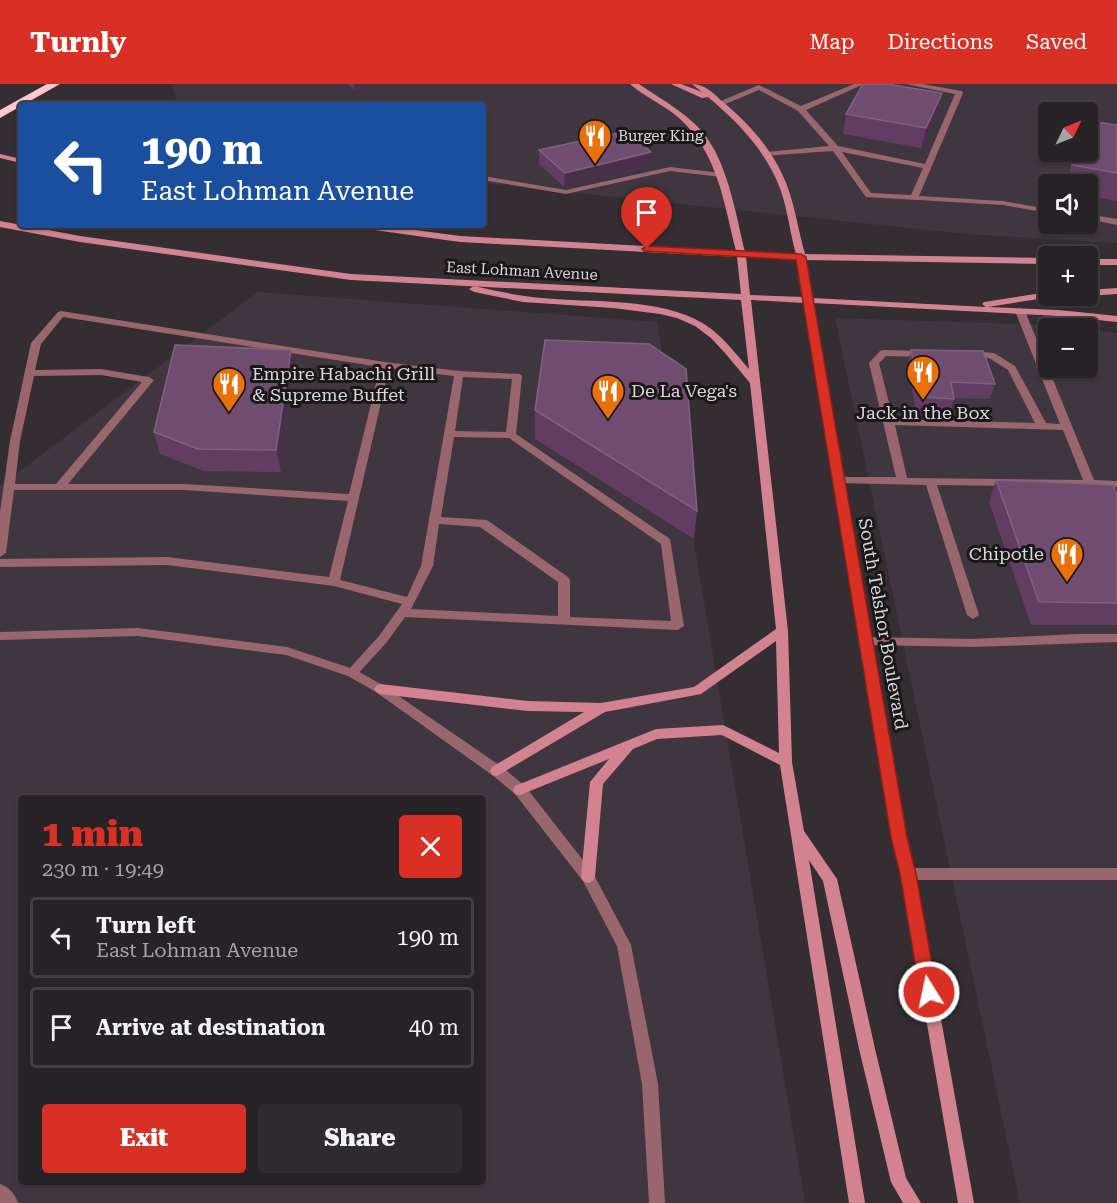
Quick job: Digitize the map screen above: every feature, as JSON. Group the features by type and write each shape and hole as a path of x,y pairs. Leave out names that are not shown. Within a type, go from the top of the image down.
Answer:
{"highway":[{"path":"24,102 55,84"},
{"path":"45,102 61,84"},
{"path":"0,116 18,106"}],"main road":[{"path":"634,84 681,116 704,139 721,174 741,254 782,631 786,762 857,1203"},
{"path":"675,84 720,103"},
{"name":"South Telshor Boulevard","path":"696,84 750,129 766,154 781,181 801,257 899,837 908,874 966,1203"},
{"path":"0,156 18,160"},
{"name":"East Lohman Avenue","path":"0,224 18,227"},
{"name":"East Lohman Avenue","path":"21,228 80,239 351,277 1020,311 1117,319"},
{"name":"East Lohman Avenue","path":"381,228 460,239 741,254 1038,261"},
{"path":"1098,262 1117,262"},
{"path":"434,281 523,299 637,308 683,317 699,324 714,336 755,383"},
{"path":"1098,292 1117,291"},
{"path":"959,308 1038,296"},
{"path":"380,689 528,706 601,708 698,691 782,631"},
{"path":"497,771 601,708"},
{"path":"520,790 656,734 723,730 786,762"},
{"path":"588,877 597,782 629,745"},
{"path":"797,831 831,879 868,1053 899,1182 913,1203"}],"street":[{"path":"801,109 860,84"},
{"path":"909,84 959,93"},
{"path":"914,198 962,84"},
{"path":"720,103 759,85 801,109 835,148 868,195 1003,203 1038,209"},
{"path":"766,154 835,148 928,167"},
{"path":"486,179 566,192 670,169 721,174"},
{"path":"1098,219 1117,222"},
{"path":"1020,311 1089,482"},
{"path":"0,553 15,441 36,343 61,314 385,365 459,374 517,376 511,435"},
{"path":"902,481 874,363 883,352 937,354"},
{"path":"959,354 991,355 1012,368 1042,426"},
{"path":"334,582 385,365"},
{"path":"30,373 101,372 149,380 59,487"},
{"path":"352,673 383,639 410,602 427,566 459,374"},
{"path":"889,422 1068,427"},
{"path":"402,613 678,626 666,542 511,435 449,434"},
{"path":"838,480 1117,484"},
{"path":"930,481 974,615"},
{"path":"9,487 184,487 354,498"},
{"path":"434,520 483,523 564,580 564,620"},
{"path":"0,563 167,561 334,582 410,602"},
{"path":"0,636 138,632 287,651 352,673 380,689 497,771 520,790 588,877 624,945 650,1084 657,1203"},
{"path":"866,641 972,643 1117,638"},
{"path":"908,874 1117,874"},
{"path":"0,1192 10,1203"}],"shaded area":[{"path":"172,84 1117,84 1117,243 966,234 486,183 486,102 176,102"},
{"path":"258,292 657,322 805,1203 0,1203 0,486"},
{"path":"835,318 1038,325 1038,378 1098,378 1098,330 1117,333 1117,1203 1020,1203"}],"building":[{"path":"863,84 887,84 942,93 926,128 846,114"},
{"path":"1098,122 1117,125 1117,173 1072,165 1073,162 1098,162"},
{"path":"627,131 651,152 565,173 539,150"},
{"path":"545,340 649,344 686,369 697,511 535,410"},
{"name":"Empire Habachi Grill & Supreme Buffet","path":"175,345 291,350 276,450 198,449 154,432"},
{"path":"911,350 983,351 995,384 951,382 954,399 920,397"},
{"name":"Chipotle","path":"996,480 1113,485 1117,495 1117,603 1039,602"}],"place":[{"name":"Burger King","path":"595,165"},
{"name":"Jack in the Box","path":"923,401"},
{"name":"Empire Habachi Grill & Supreme Buffet","path":"229,413"},
{"name":"De La Vega's","path":"608,420"},
{"name":"Chipotle","path":"1067,583"}],"route":[{"path":"647,249 801,257 899,837 908,874 929,992"}]}
